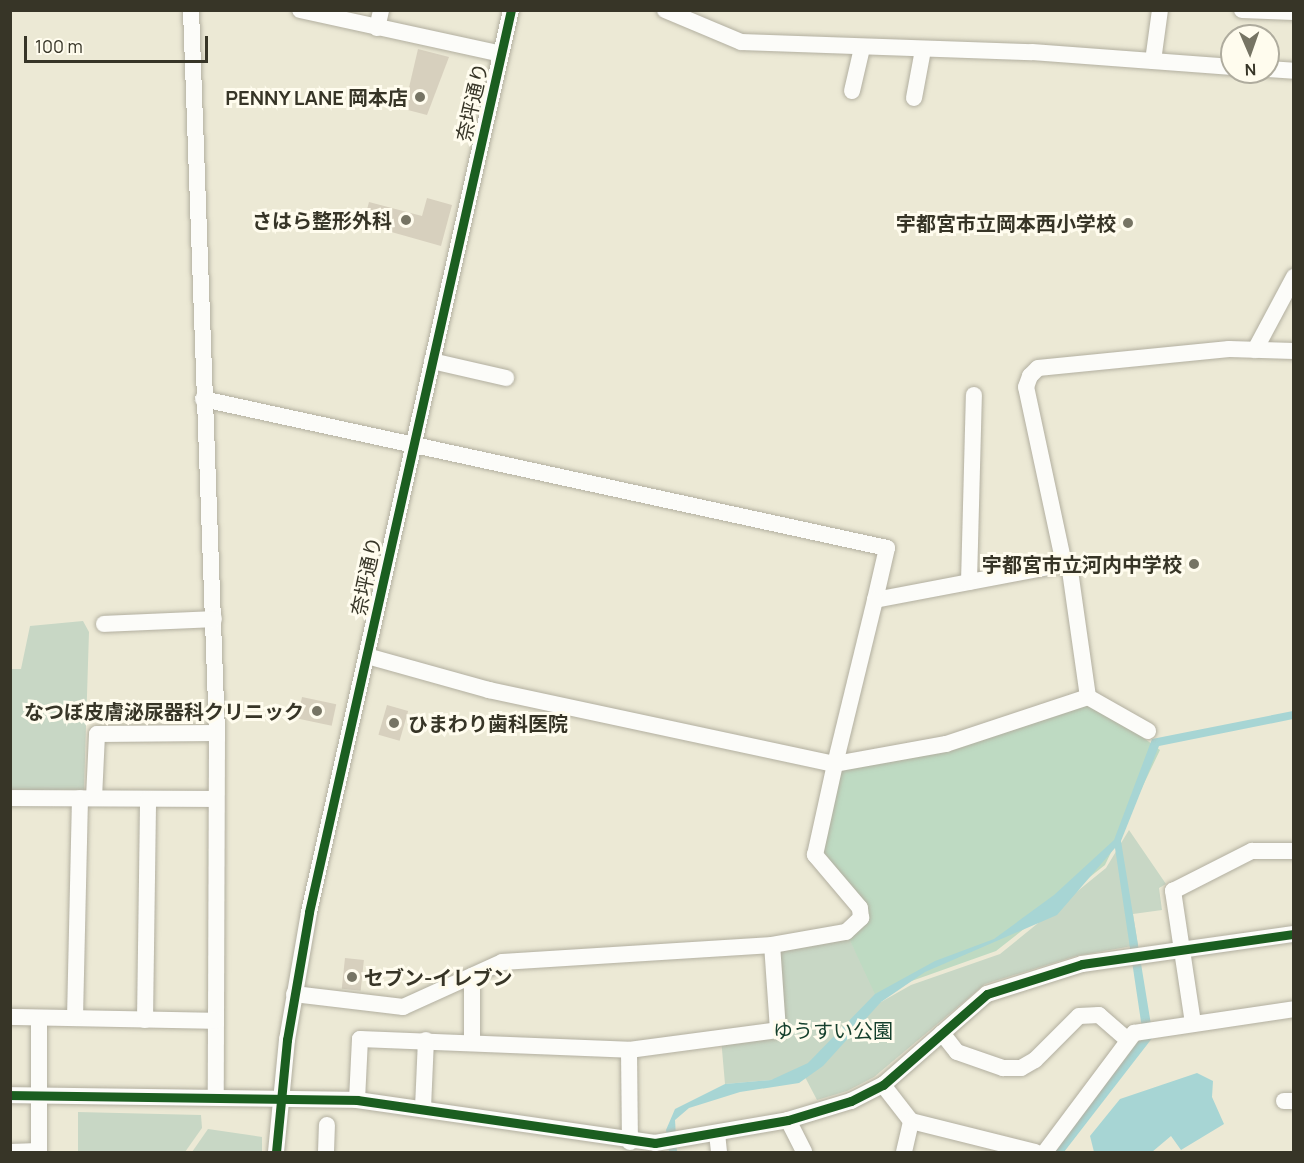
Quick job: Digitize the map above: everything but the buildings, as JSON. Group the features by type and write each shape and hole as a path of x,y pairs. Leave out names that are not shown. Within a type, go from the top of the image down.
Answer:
{"street":[{"path":"190,10 217,733 215,799 216,1095"},
{"path":"300,10 501,54"},
{"path":"377,28 381,10"},
{"name":"奈坪通り","path":"276,1152 280,1097 294,994 511,10"},
{"path":"665,10 741,42 1220,66"},
{"path":"1153,61 1160,10"},
{"path":"1242,10 1293,12"},
{"path":"852,92 862,48"},
{"path":"914,98 923,50"},
{"path":"1255,350 1293,277"},
{"path":"1088,697 1070,570 1064,564 1026,387 1030,376 1038,368 1255,350 1293,351"},
{"path":"432,362 507,378"},
{"path":"969,582 974,395"},
{"path":"203,399 414,442 887,548 815,855 860,908 861,918 846,932 772,945 502,962 403,1007 294,994"},
{"path":"875,600 1064,564"},
{"path":"104,624 214,619"},
{"path":"367,656 489,690 835,764 946,744 1088,697 1148,731"},
{"path":"75,1018 87,798 97,734 217,733"},
{"path":"10,798 215,799"},
{"path":"145,1020 148,799"},
{"path":"1193,1023 1173,891 1252,851 1293,851"},
{"path":"10,1095 216,1095 357,1100 423,1108 591,1145 672,1140 788,1120 883,1084 987,994 1082,964 1293,934"},
{"path":"357,1100 360,1038 472,1041 629,1050 778,1030 772,945"},
{"path":"472,976 472,1041"},
{"path":"942,1033 957,1052 1003,1068 1035,1060 1078,1016 1099,1015 1141,1033 1293,1009"},
{"path":"10,1017 216,1021"},
{"path":"10,1152 39,1152 39,1018"},
{"path":"1045,1152 1141,1033"},
{"path":"423,1108 426,1040"},
{"path":"629,1050 630,1142"},
{"path":"883,1084 911,1120 1035,1152"},
{"path":"788,1120 804,1152"},
{"path":"904,1152 911,1120"},
{"path":"327,1125 330,1152"},
{"path":"717,1133 719,1152"}],"green space":[{"path":"83,621 89,632 84,790 11,790 11,669 21,669 30,626"},
{"path":"1088,697 1160,750 1105,865 996,951 875,994 846,932 861,918 815,855 837,770"},
{"name":"ゆうすい公園","path":"1129,830 1166,884 1159,888 1162,910 1133,914 1138,945 1076,956 985,984 874,1077 847,1091 817,1100 805,1077 725,1084 721,1038 778,1030 772,945 846,932 881,1002 911,985 1000,954 1106,868"},
{"path":"78,1112 201,1115 202,1128 185,1152 78,1152"},
{"path":"208,1129 262,1137 262,1152 192,1152"}],"water":[{"path":"1293,711 1293,719 1159,746 1121,841 1153,1037 1064,1152 1055,1152 1143,1035 1115,848 1057,915 925,972 881,1002 823,1066 799,1083 740,1092 689,1108 675,1120 677,1152 669,1152 666,1130 675,1109 725,1084 771,1080 808,1063 875,994 935,961 994,939 1054,895 1114,840 1152,739"},
{"path":"1197,1073 1213,1081 1212,1097 1224,1124 1181,1150 1171,1136 1152,1152 1094,1152 1090,1136 1120,1099"}],"cycle path":[{"path":"276,1152 287,1040 309,912 511,10"},
{"path":"10,1095 357,1100 655,1143 788,1120 851,1101 883,1085 987,994 1082,964 1294,934"}],"place":[{"name":"PENNY LANE 岡本店","path":"420,97"},
{"name":"さはら整形外科","path":"406,220"},
{"name":"宇都宮市立岡本西小学校","path":"1128,223"},
{"name":"宇都宮市立河内中学校","path":"1194,564"},
{"name":"なつぼ皮膚泌尿器科クリニック","path":"317,711"},
{"name":"ひまわり歯科医院","path":"394,723"},
{"name":"セブン-イレブン","path":"352,977"}]}
